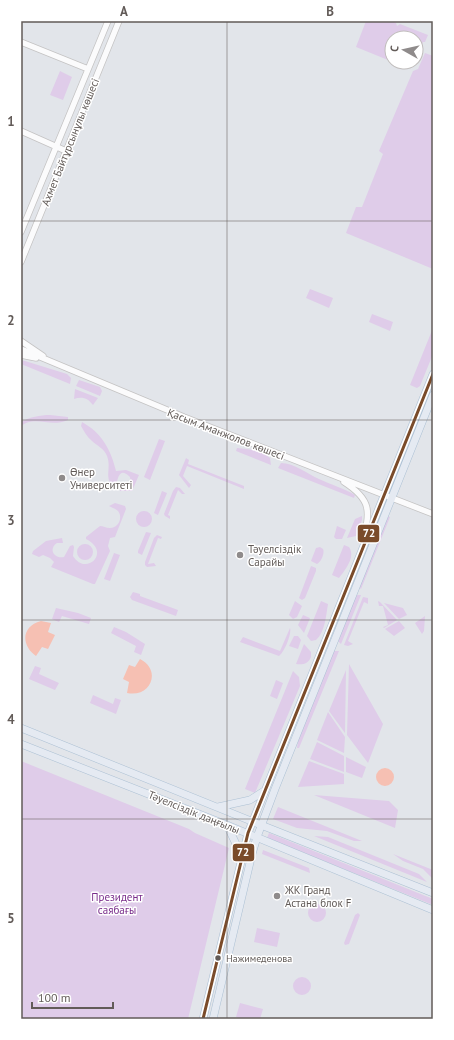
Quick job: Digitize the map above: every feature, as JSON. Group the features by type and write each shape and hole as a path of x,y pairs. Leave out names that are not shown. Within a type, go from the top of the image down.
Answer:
{"main road":[{"path":"203,1019 248,834 433,374"},
{"path":"212,1019 261,825 433,395"},
{"name":"Тәуелсіздік даңғылы","path":"21,728 433,893"},
{"name":"Тәуелсіздік даңғылы","path":"21,744 257,837 433,910"},
{"path":"217,807 250,800 266,789"},
{"path":"227,825 236,844 241,863"},
{"path":"220,948 218,972 223,976"},
{"path":"207,1005 209,1009 208,1019"}],"street":[{"name":"Ахмет Байтұрсынұлы көшесі","path":"21,232 108,21"},
{"name":"Ахмет Байтұрсынұлы көшесі","path":"21,262 119,21"},
{"path":"21,42 88,69"},
{"path":"21,131 66,151"},
{"path":"21,341 54,362"},
{"name":"Қасым Аманжолов көшесі","path":"21,350 54,362 184,418 433,514"},
{"path":"21,355 54,362"},
{"path":"332,475 360,495 365,500 367,505 367,519 361,551"}],"green space":[{"path":"366,21 391,21 396,23 397,26 400,24 415,30 384,30 384,58 356,47"},
{"path":"424,33 428,35 424,42"},
{"path":"425,53 433,56 433,269 346,233 356,207 362,207 383,154 379,151 413,71 424,70"},
{"path":"60,71 72,77 63,100 50,95"},
{"path":"310,289 333,298 329,308 306,298"},
{"path":"372,314 393,322 390,331 369,322"},
{"path":"433,328 433,354 420,386 417,388 410,385"},
{"path":"21,360 67,374 71,378 70,384 21,364"},
{"path":"79,380 100,387 102,391 100,396 76,386"},
{"path":"75,389 98,398 93,405 85,398 74,399"},
{"path":"50,415 68,417 68,420 55,423 37,421 26,423 21,426 21,422 28,419"},
{"path":"82,422 95,431 105,443 116,471 126,470 139,475 132,491 120,491 120,487 127,488 131,484 130,477 123,473 119,475 115,488 111,484 108,476 109,465 106,453 87,436 81,426"},
{"path":"159,439 165,441 150,480 144,477"},
{"path":"237,448 250,449 263,453 270,458 271,465 236,451"},
{"path":"186,458 189,460 188,464 244,486 244,489 187,466 183,476 191,485 189,488 179,475"},
{"path":"281,463 286,463 296,467 346,490 355,495 354,498 278,468"},
{"path":"176,487 180,488 185,494 182,494 178,490 168,515 170,516 170,519 164,514"},
{"path":"162,491 167,493 158,515 154,513"},
{"path":"115,503 125,506 126,509 115,537 110,538 108,546 110,551 95,584 51,567 54,562 50,558 43,555 39,557 32,554 33,551 46,541 62,538 63,543 57,543 54,545 53,553 55,555 64,557 70,546 73,545 73,556 78,562 84,564 90,563 97,556 97,550 93,544 86,539 86,537 100,526 113,528 118,524 120,516 118,511 109,506"},
{"path":"144,511 150,513 152,519 150,525 144,527 138,525 136,519 138,513"},
{"path":"362,516 356,536 347,538 355,519"},
{"path":"387,516 390,517 361,589 359,587"},
{"path":"337,526 346,530 342,539 336,539 334,537"},
{"path":"146,532 151,533 142,555 138,553 138,551"},
{"path":"157,535 162,537 161,539 158,538 148,564 154,563 156,566 147,567 145,562 154,538"},
{"path":"82,544 88,544 93,549 91,558 88,560 82,560 77,555 77,549"},
{"path":"344,545 349,547 351,555 349,563 339,578 332,575"},
{"path":"320,547 323,549 323,555 317,564 311,561 316,548"},
{"path":"114,553 120,555 110,581 104,579"},
{"path":"311,566 316,568 316,571 305,598 302,600 299,598"},
{"path":"133,592 178,610 176,616 132,600 130,597"},
{"path":"356,595 361,595 341,644 338,641 338,638"},
{"path":"363,597 368,598 368,604 364,602 348,641 353,644 348,646 344,645"},
{"path":"295,601 302,606 297,617 293,619 289,615"},
{"path":"321,601 328,604 325,624 319,637 316,640 311,641 307,636"},
{"path":"378,601 380,602 397,620 384,628 383,627 388,625 383,606 379,606"},
{"path":"384,603 403,608 407,615 399,619"},
{"path":"56,608 78,613 91,618 89,624 62,616 59,622 52,619"},
{"path":"303,615 310,618 304,633 298,625"},
{"path":"425,616 424,631 422,634 415,623"},
{"path":"399,621 405,628 394,636 385,629"},
{"path":"114,627 126,632 145,644 141,655 134,652 136,646 111,633"},
{"path":"290,628 287,643 279,656 240,642 243,637 280,651"},
{"path":"294,636 298,636 301,640 298,649 289,646"},
{"path":"304,644 311,652 311,657 305,664 296,664"},
{"path":"334,651 339,651 299,748 297,748 299,734"},
{"path":"349,664 383,724 368,763 347,735"},
{"path":"35,666 41,668 39,674 59,683 55,690 29,679"},
{"path":"346,670 345,733 329,711"},
{"path":"293,671 299,677 300,686 255,793 245,789"},
{"path":"276,680 283,683 277,699 270,696"},
{"path":"93,695 113,704 115,698 121,700 116,714 90,703"},
{"path":"328,712 345,737 344,753 317,740"},
{"path":"317,742 344,756 344,772 310,759"},
{"path":"346,757 366,767 362,778 346,772"},
{"name":"Президент саябағы","path":"21,761 189,829 229,848 188,1019 21,1019"},
{"path":"309,761 344,774 344,784 298,787"},
{"path":"314,795 389,801 398,810 395,828"},
{"path":"278,807 362,841 354,841 327,831 297,828 273,819"},
{"path":"269,833 433,899 433,905 267,838"},
{"path":"314,836 328,837 419,874 427,882"},
{"path":"263,850 309,868 310,873 262,854"},
{"path":"393,854 433,870 433,879 423,869 403,861"},
{"path":"313,904 321,904 326,909 324,920 321,922 313,922 308,917 308,909"},
{"path":"358,913 360,915 349,944 345,945 344,943 355,915"},
{"path":"257,928 280,933 277,947 254,942"},
{"path":"298,977 306,977 311,982 309,993 306,995 298,995 293,990 293,982"},
{"path":"240,1003 263,1009 260,1019 243,1019 236,1017"}],"shaded area":[{"path":"41,621 51,623 48,632 55,635 48,649 42,647 36,656 28,647 25,637 30,627"},
{"path":"140,659 147,664 151,670 151,682 142,691 127,693 129,682 123,679 129,665 135,667"},
{"path":"385,768 391,771 394,777 391,783 385,786 379,783 376,777 379,771"}],"transit line":[{"name":"72","path":"203,1019 248,833 433,374"}],"place":[{"name":"Өнер Университеті","path":"62,478"},
{"name":"Тәуелсіздік Сарайы","path":"240,555"},
{"name":"ЖК Гранд Астана блок F","path":"277,896"},
{"name":"Нажимеденова","path":"218,958"}]}
